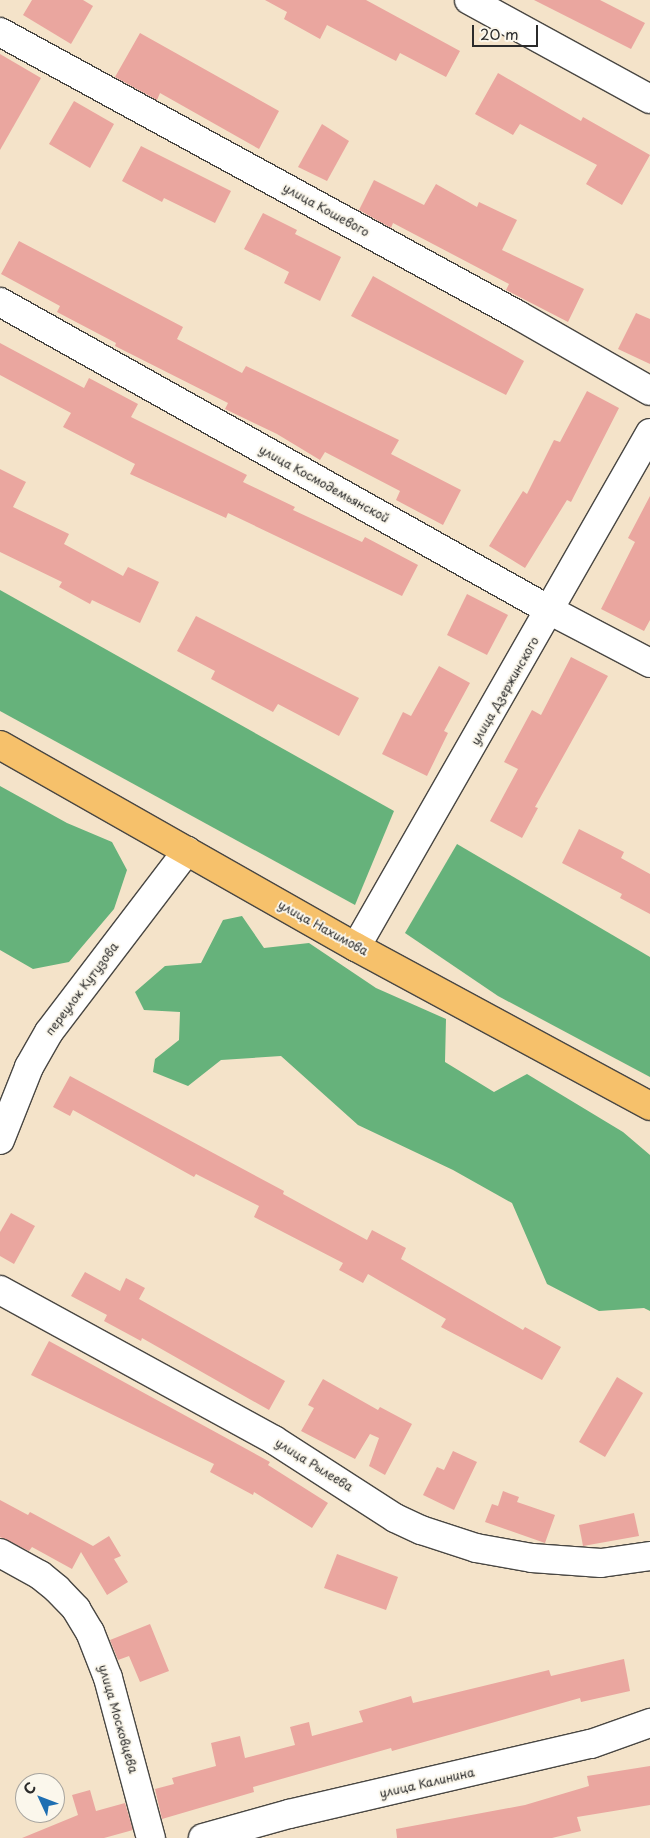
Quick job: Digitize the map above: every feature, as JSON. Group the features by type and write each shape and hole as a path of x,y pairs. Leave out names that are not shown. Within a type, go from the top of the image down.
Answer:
{"main road":[{"name":"улица Нахимова","path":"0,745 356,947 650,1106"}],"street":[{"path":"469,0 650,99"},
{"name":"улица Кошевого","path":"0,32 518,315 650,392"},
{"name":"улица Космодемьянской","path":"0,302 550,611 650,663"},
{"name":"улица Дзержинского","path":"356,947 550,611 650,433"},
{"name":"переулок Кутузова","path":"0,1140 29,1067 49,1032 186,851"},
{"name":"улица Рылеева","path":"0,1290 288,1448 395,1518 421,1530 476,1548 532,1558 601,1563 650,1556"},
{"name":"улица Московцева","path":"0,1553 40,1575 57,1588 76,1609 90,1632 108,1678 150,1838"},
{"name":"улица Калинина","path":"203,1838 289,1814 591,1744 650,1723"}],"green space":[{"path":"0,590 394,811 355,905 0,711"},
{"path":"0,786 67,823 112,842 127,870 114,909 69,962 33,969 0,950"},
{"path":"457,844 650,957 650,1077 498,996 405,933"},
{"path":"242,916 264,948 309,943 376,988 446,1019 445,1062 494,1092 527,1074 623,1132 650,1155 650,1311 644,1308 599,1311 547,1284 512,1203 453,1170 358,1125 281,1056 221,1060 188,1086 153,1072 155,1059 179,1040 180,1012 144,1010 135,992 165,966 201,963 223,920"}],"building":[{"path":"32,0 83,0 93,6 71,44 23,15"},
{"path":"265,0 366,0 460,51 446,77 400,53 396,61 327,25 320,39 284,19 287,12"},
{"path":"534,0 600,0 645,23 631,49"},
{"path":"140,33 279,111 259,149 160,93 157,100 115,77"},
{"path":"0,54 41,78 0,150"},
{"path":"498,73 581,121 583,117 650,155 622,205 586,184 597,165 520,124 513,135 475,114"},
{"path":"74,101 114,124 90,168 49,144"},
{"path":"322,124 349,141 327,181 298,167"},
{"path":"141,146 231,191 215,223 164,198 162,202 122,181"},
{"path":"374,180 424,205 436,184 477,207 479,202 517,220 502,250 584,289 568,322 506,290 509,284 393,223 391,228 359,210"},
{"path":"263,213 297,230 295,234 341,257 320,301 284,283 289,272 244,249"},
{"path":"19,241 183,327 177,339 242,373 246,366 399,440 391,454 461,490 443,525 396,500 400,491 325,452 320,460 277,434 225,409 228,403 115,346 116,343 57,312 60,306 1,274"},
{"path":"373,276 524,361 506,395 351,316"},
{"path":"636,313 650,319 650,364 618,349"},
{"path":"0,343 84,388 89,378 138,404 131,417 247,475 243,482 295,507 293,510 362,542 365,537 418,565 402,596 228,513 226,518 130,474 135,464 63,427 71,413 0,375"},
{"path":"587,391 619,408 571,502 567,500 525,568 489,546 523,491 527,494 554,440 560,442"},
{"path":"0,469 26,482 13,507 69,534 64,544 123,576 128,567 159,582 140,623 92,600 90,604 59,587 62,582 0,552"},
{"path":"650,496 650,620 644,631 601,609 635,542 628,538"},
{"path":"467,594 508,615 487,655 447,635"},
{"path":"196,616 359,698 339,736 278,704 273,712 211,679 215,671 177,651"},
{"path":"571,657 608,676 535,807 538,808 522,838 490,821 518,769 504,762 532,710 541,715"},
{"path":"439,666 470,683 444,731 448,733 427,776 382,754 403,712 411,716"},
{"path":"579,829 624,852 621,858 650,874 650,914 620,898 622,894 562,863"},
{"path":"70,1076 284,1191 283,1194 367,1240 372,1230 406,1248 401,1259 523,1330 525,1327 561,1347 542,1380 441,1327 446,1319 368,1274 363,1283 339,1270 343,1263 254,1217 259,1206 196,1174 194,1177 73,1110 70,1116 53,1107"},
{"path":"11,1213 35,1226 14,1264 0,1256 0,1232"},
{"path":"85,1272 120,1291 126,1278 145,1288 139,1299 285,1381 269,1410 142,1338 141,1341 104,1321 107,1315 71,1296"},
{"path":"49,1341 270,1462 268,1465 328,1503 312,1528 254,1492 253,1495 210,1472 214,1464 31,1375"},
{"path":"617,1377 643,1393 605,1457 579,1442"},
{"path":"323,1379 378,1410 380,1407 412,1424 385,1475 369,1466 379,1438 370,1434 355,1459 301,1431 314,1408 308,1405"},
{"path":"453,1451 477,1462 454,1510 423,1495 437,1467 444,1470"},
{"path":"503,1491 519,1497 517,1502 555,1515 545,1543 485,1522 492,1504 498,1506"},
{"path":"0,1500 28,1515 30,1512 93,1546 109,1536 121,1556 114,1559 128,1582 107,1595 81,1552 72,1569 32,1547 29,1551 0,1537"},
{"path":"634,1513 639,1536 583,1546 579,1525"},
{"path":"337,1554 398,1577 386,1610 324,1588"},
{"path":"150,1624 169,1671 140,1682 129,1656 118,1660 110,1640"},
{"path":"624,1659 630,1691 581,1702 580,1698 392,1751 391,1748 253,1787 254,1792 162,1819 155,1789 174,1784 172,1778 216,1766 211,1743 240,1736 245,1758 295,1745 290,1727 309,1722 312,1736 363,1722 359,1711 411,1696 413,1703 549,1670 551,1676"},
{"path":"650,1766 650,1805 577,1817 581,1831 552,1838 397,1838 396,1829 525,1805 589,1786 587,1776"},
{"path":"90,1790 96,1811 125,1803 133,1830 104,1838 22,1838 59,1823 65,1823 65,1820 78,1815 72,1795"}]}
